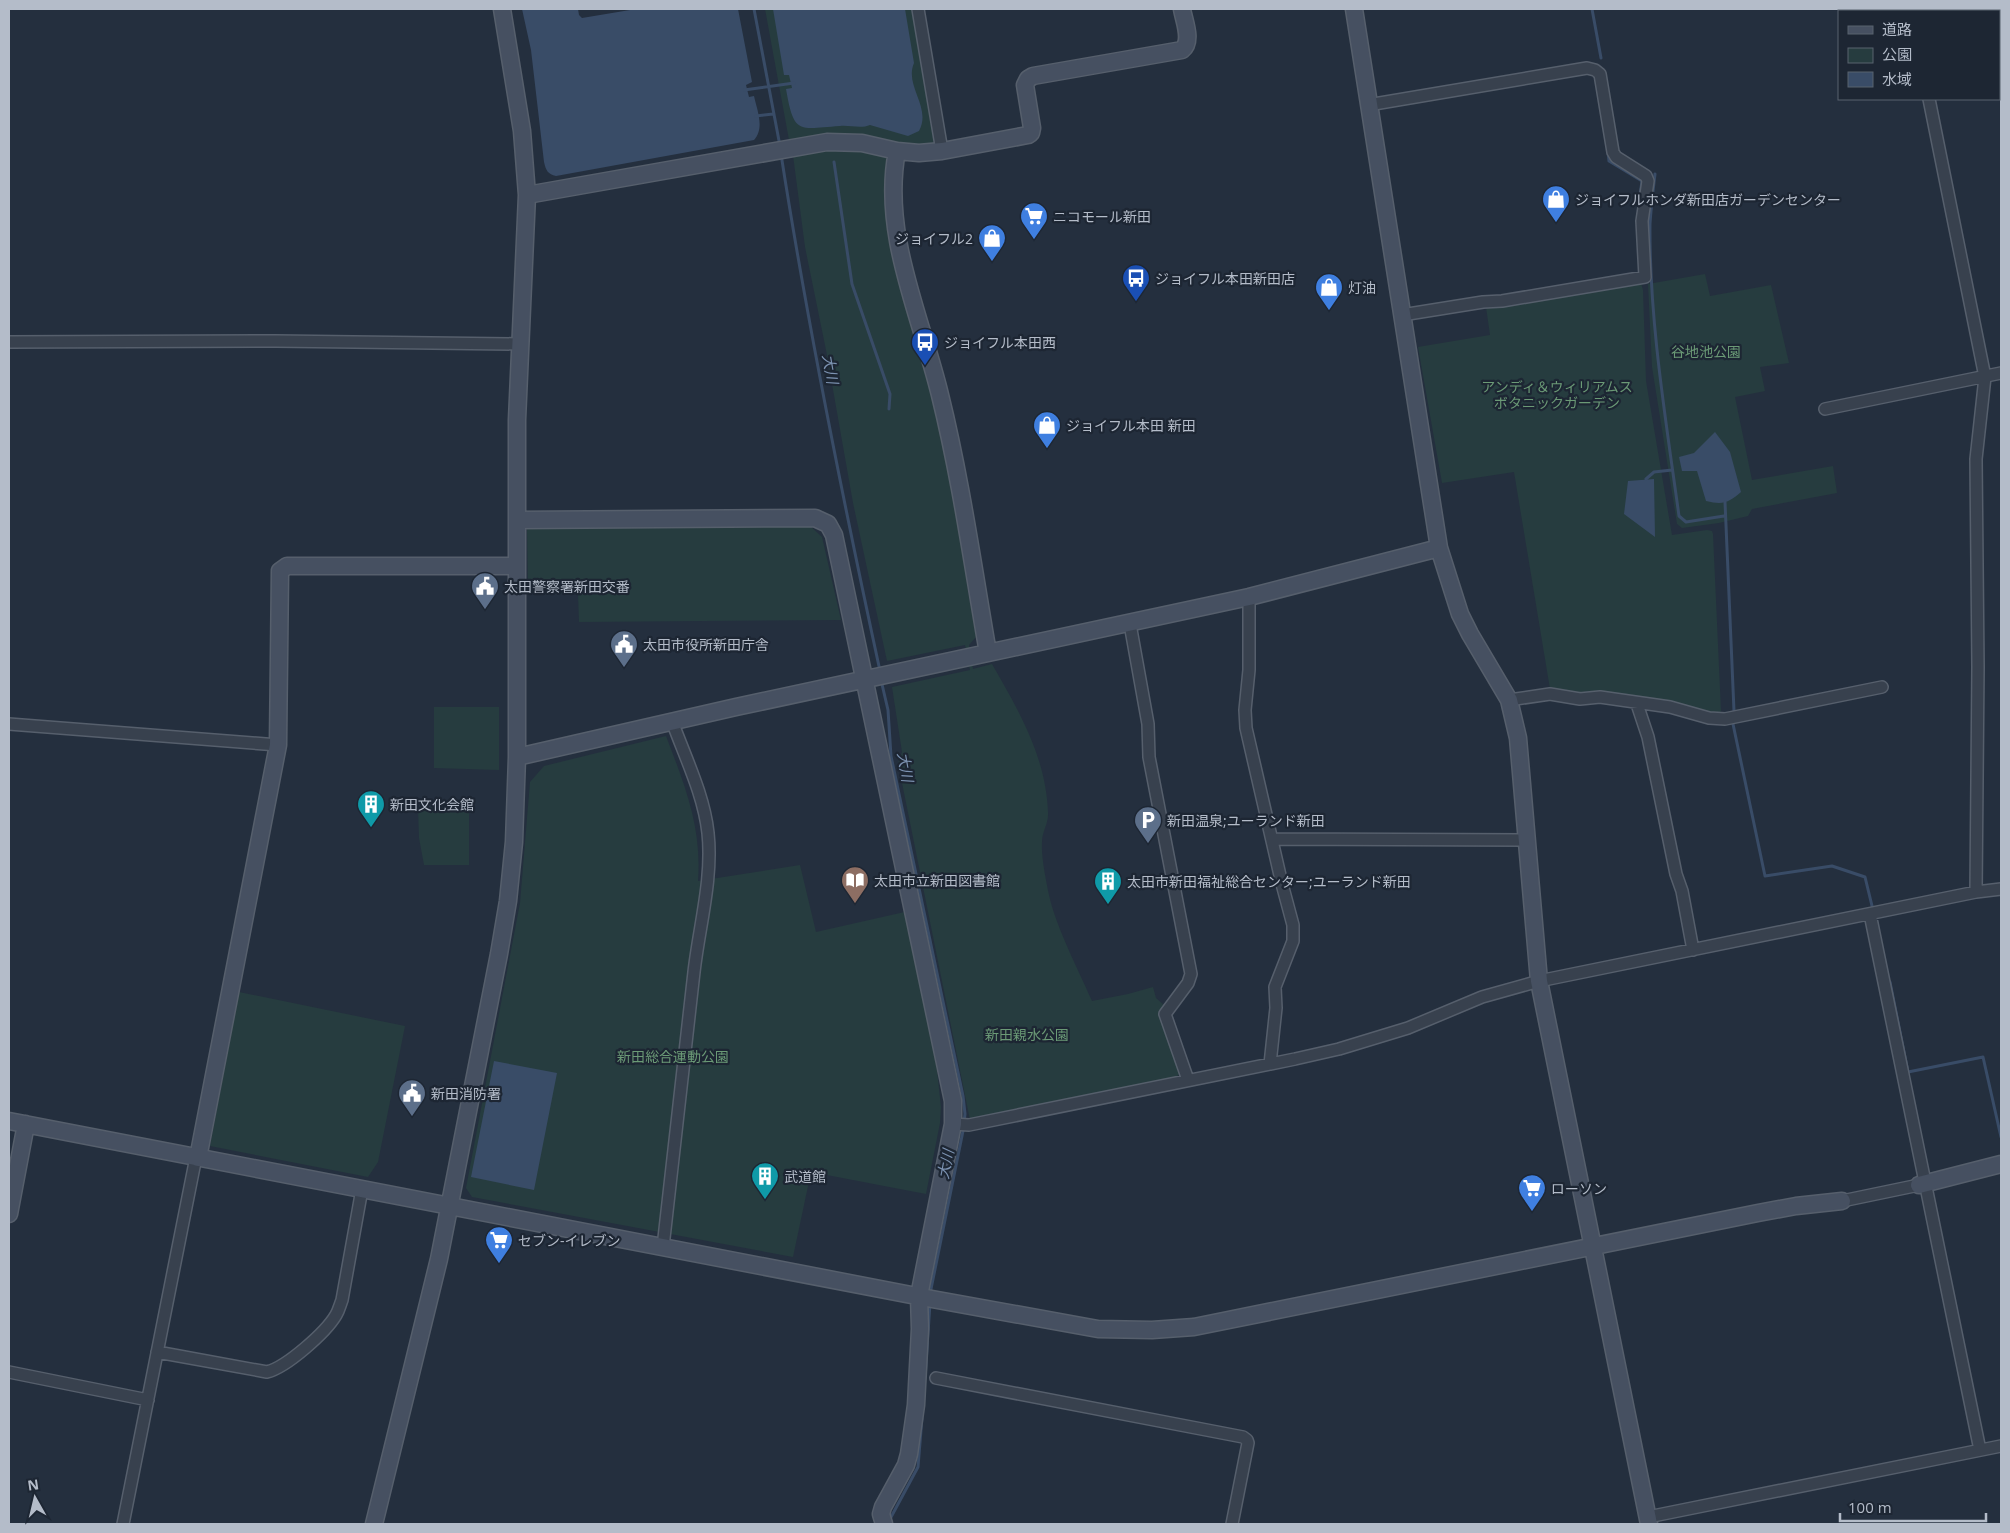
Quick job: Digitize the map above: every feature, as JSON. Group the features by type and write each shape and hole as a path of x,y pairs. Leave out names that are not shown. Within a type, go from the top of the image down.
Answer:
{"street":[{"path":"374,1524 420,1343 439,1259 508,900 516,822 517,420 527,195 522,131 502,9"},
{"path":"918,9 942,151"},
{"path":"527,195 791,148 844,141 897,151 920,153 942,151 1023,136 1031,133 1024,85 1028,79 1033,76 1182,50 1188,44 1182,9"},
{"path":"1354,9 1439,548 1460,614 1509,700 1518,738 1539,981 1649,1520 2001,1446"},
{"path":"1368,105 1587,68 1595,70 1600,74 1613,152 1616,157 1646,176 1648,181 1642,221 1645,277 1502,301 1483,302 1402,315"},
{"path":"1929,100 1985,377 1976,459 1978,616 1976,892"},
{"path":"897,151 893,195 899,249 944,412 988,653"},
{"path":"9,342 276,341 520,344"},
{"path":"1825,409 2001,373"},
{"path":"516,520 815,518 828,524 834,535 869,678 953,1100 953,1124 928,1298 911,1439 906,1465 883,1507 881,1514 884,1524"},
{"path":"517,757 869,678 1130,624 1249,597 1439,548"},
{"path":"123,1524 278,745 279,574 282,568 287,566 516,566"},
{"path":"1249,597 1250,670 1245,703 1246,728 1282,884 1292,918 1293,941 1275,987 1276,1008 1270,1064"},
{"path":"1130,624 1148,724 1148,757 1191,974 1188,982 1165,1014 1188,1080"},
{"path":"1509,700 1550,694 1580,699 1600,697 1637,704 1670,707 1709,718 1725,719 1882,687"},
{"path":"1637,704 1648,737 1693,950"},
{"path":"663,1247 694,971 707,881 709,850 706,821 698,791 672,721"},
{"path":"9,724 278,745"},
{"path":"1272,839 1526,840"},
{"path":"953,1124 969,1125 1339,1049 1408,1028 1482,997 1539,981 1976,892 2001,889"},
{"path":"1870,914 1922,1184 1980,1450"},
{"path":"9,1121 449,1207 1098,1329 1152,1330 1194,1327 1787,1208 1842,1201 1922,1184 2001,1164"},
{"path":"9,1214 26,1124"},
{"path":"157,1352 267,1372 274,1370 306,1348 330,1324 342,1300 362,1189"},
{"path":"9,1372 148,1400"},
{"path":"936,1378 1243,1437 1247,1440 1248,1444 1232,1524"}],"green space":[{"name":"新田親水公園","path":"765,9 912,9 934,143 930,146 837,147 854,148 885,155 888,160 965,558 967,585 976,637 969,645 973,669 992,664 1012,699 1037,753 1046,792 1048,812 1042,838 1043,861 1049,895 1057,921 1092,1001 1153,987 1156,998 1165,1006 1181,1071 1176,1078 970,1120 898,763 902,752 892,687 970,670 965,645 887,661 853,503 826,350 805,247 791,140 789,140"},
{"name":"谷地池公園","path":"1705,274 1710,296 1771,285 1789,363 1760,367 1765,391 1735,397 1752,480 1833,466 1837,493 1752,509 1748,516 1719,523 1682,528 1677,524 1652,367 1648,284"},
{"name":"アンディ＆ウィリアムス ボタニックガーデン","path":"1641,283 1643,290 1646,381 1672,535 1707,530 1712,531 1713,534 1721,711 1718,715 1666,700 1579,694 1550,689 1514,472 1442,483 1418,347 1490,335 1486,307"},
{"path":"809,525 822,537 841,620 579,622 578,594 528,592 527,527"},
{"path":"434,707 499,707 499,770 434,768"},
{"name":"新田総合運動公園","path":"666,736 686,790 695,825 699,861 698,881 800,865 816,932 909,911 922,975 941,1107 940,1123 926,1194 811,1172 793,1257 472,1197 466,1188 520,903 530,782 544,766"},
{"path":"418,807 469,807 469,865 424,865 419,838"},
{"path":"239,992 405,1026 378,1162 368,1177 210,1146"}],"water":[{"path":"522,9 578,9 579,15 582,18 636,9 738,9 752,82 746,85 749,97 754,96 760,124 757,135 754,140 556,176 549,173 544,162 531,50"},
{"path":"773,9 905,9 914,63 912,80 922,113 919,131 908,136 870,125 863,127 815,128 800,126 792,115 789,104 786,89 792,88 789,75 784,75"},
{"path":"1715,432 1730,452 1741,492 1729,501 1721,503 1706,501 1697,471 1682,471 1679,457 1694,453"},
{"path":"1654,479 1655,537 1624,514 1628,481"},
{"path":"494,1061 557,1073 534,1190 471,1177"}],"waterway":[{"name":"大川","path":"754,9 780,146"},
{"path":"1592,9 1601,58"},
{"name":"大川","path":"744,90 794,83"},
{"path":"756,116 773,114"},
{"path":"1608,152 1609,161 1642,181 1640,195"},
{"name":"大川","path":"781,154 827,414 880,671"},
{"path":"834,162 852,284 890,394 889,409"},
{"path":"1655,174 1650,224 1652,296 1659,370 1679,516 1686,522 1724,516"},
{"path":"1646,479 1654,472 1672,470"},
{"path":"1725,502 1734,711"},
{"name":"大川","path":"881,680 888,710 891,756 963,1096 965,1114 930,1294"},
{"path":"1733,724 1765,876 1832,866 1865,877 1873,910"},
{"path":"1890,982 1908,1072 1983,1057 2001,1137"},
{"name":"大川","path":"925,1379 930,1303"},
{"name":"大川","path":"890,1519 918,1467 922,1418"}],"place":[{"name":"ジョイフルホンダ新田店ガーデンセンター","path":"1556,223"},
{"name":"ニコモール新田","path":"1034,240"},
{"name":"ジョイフル2","path":"992,262"},
{"name":"ジョイフル本田新田店","path":"1136,302"},
{"name":"灯油","path":"1329,311"},
{"name":"ジョイフル本田西","path":"925,366"},
{"name":"ジョイフル本田 新田","path":"1047,449"},
{"name":"太田警察署新田交番","path":"485,610"},
{"name":"太田市役所新田庁舎","path":"624,668"},
{"name":"新田文化会館","path":"371,828"},
{"name":"新田温泉;ユーランド新田","path":"1148,844"},
{"name":"太田市立新田図書館","path":"855,904"},
{"name":"太田市新田福祉総合センター;ユーランド新田","path":"1108,905"},
{"name":"新田消防署","path":"412,1117"},
{"name":"武道館","path":"765,1200"},
{"name":"ローソン","path":"1532,1212"},
{"name":"セブン-イレブン","path":"499,1264"}]}
